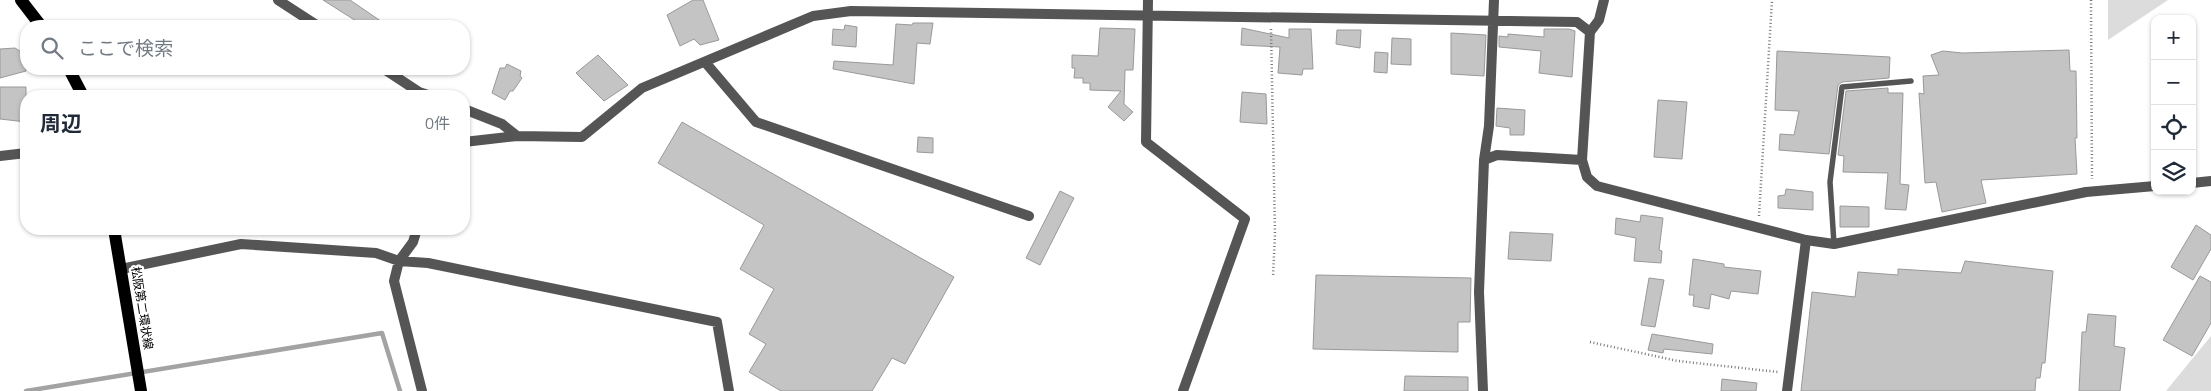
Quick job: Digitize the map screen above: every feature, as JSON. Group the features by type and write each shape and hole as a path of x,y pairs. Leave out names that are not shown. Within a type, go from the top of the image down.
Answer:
{"main road":[{"path":"21,0 36,20"},
{"path":"72,75 80,90"},
{"name":"松阪第二環状線","path":"115,235 141,387"}],"street":[{"path":"278,0 309,20"},
{"path":"1148,0 1146,142 1245,219 1183,391"},
{"path":"1483,391 1479,292 1484,160 1490,126 1494,0"},
{"path":"1604,0 1599,20 1590,32 1582,160 1587,177 1597,186 1806,240 1834,244 2086,192 2151,186"},
{"path":"470,141 517,136 582,137 642,88 813,16 851,11 1577,22 1590,32"},
{"path":"705,62 756,122 1029,216"},
{"path":"393,75 416,90"},
{"path":"470,111 502,124 517,136"},
{"path":"0,156 20,154"},
{"path":"1484,160 1497,155 1582,160"},
{"path":"2196,183 2211,181"},
{"path":"416,235 413,242 399,261 394,281 422,391"},
{"path":"1787,391 1806,240"},
{"path":"121,269 241,244 376,253 399,261 428,263 717,322 729,391"}],"lane":[{"path":"1834,244 1830,182 1842,87 1911,81"}],"path":[{"path":"1758,228 1772,0"},
{"path":"2091,0 2092,179"},
{"path":"1271,18 1275,234 1273,277"},
{"path":"1590,342 1678,361 1789,373"}],"shaded area":[{"path":"2108,0 2168,0 2108,40"},
{"path":"2211,336 2211,391 2166,391"}],"building":[{"path":"323,0 350,0 379,20 355,20"},
{"path":"693,0 703,0 719,40 700,45 694,39 680,46 667,15"},
{"path":"913,23 933,23 930,44 917,43 914,84 833,69 834,61 893,65 896,24 912,25"},
{"path":"845,25 857,27 856,47 832,45 833,29 844,30"},
{"path":"1100,28 1135,29 1133,70 1125,70 1124,104 1133,112 1124,121 1108,107 1121,91 1090,90 1090,83 1083,83 1083,78 1074,78 1075,68 1072,68 1072,55 1098,56"},
{"path":"1242,28 1289,38 1289,29 1311,29 1313,69 1303,69 1302,75 1278,73 1280,47 1241,45"},
{"path":"1544,29 1569,29 1575,31 1572,77 1539,73 1541,51 1499,47 1499,36 1508,37 1508,34 1544,37"},
{"path":"1337,30 1361,30 1360,48 1336,44"},
{"path":"1451,33 1486,35 1484,76 1451,74"},
{"path":"1392,38 1411,39 1411,65 1391,64"},
{"path":"15,48 20,51 20,73 0,78 0,49"},
{"path":"2069,50 2070,71 2076,71 2077,138 2075,138 2077,174 1981,180 1986,203 1942,212 1936,182 1925,183 1919,93 1924,94 1923,76 1939,75 1931,55 1943,51 1962,53"},
{"path":"1777,51 1890,57 1889,78 1842,82 1838,85 1829,154 1779,150 1780,134 1794,135 1799,111 1775,110"},
{"path":"1375,52 1388,53 1387,73 1374,72"},
{"path":"598,55 628,85 604,101 576,73"},
{"path":"507,64 521,71 520,76 522,78 513,91 510,91 505,100 492,93 500,68 505,68"},
{"path":"0,87 26,87 26,90 20,90 20,121 0,119"},
{"path":"1888,88 1888,93 1903,93 1900,184 1909,185 1906,210 1885,209 1888,173 1843,172 1844,156 1838,155 1846,91"},
{"path":"1242,92 1266,94 1267,124 1240,122"},
{"path":"1658,100 1687,102 1682,159 1654,157"},
{"path":"1497,108 1525,110 1524,135 1510,135 1510,128 1496,126"},
{"path":"682,122 954,277 905,364 892,358 872,391 781,391 749,372 766,344 749,334 774,289 740,269 764,225 658,163"},
{"path":"918,137 933,138 933,153 917,152"},
{"path":"1786,189 1813,192 1813,210 1778,208 1778,196 1785,195"},
{"path":"1060,191 1074,198 1040,265 1026,258"},
{"path":"1840,206 1869,207 1869,227 1840,227"},
{"path":"1641,215 1663,218 1659,250 1662,251 1661,263 1634,261 1636,238 1615,234 1616,218 1640,222"},
{"path":"2196,225 2211,235 2211,249 2193,280 2171,267"},
{"path":"1510,232 1553,234 1551,261 1508,259"},
{"path":"1693,259 1724,264 1724,267 1761,271 1758,294 1731,291 1729,299 1711,294 1709,309 1693,306 1694,295 1689,295"},
{"path":"1965,261 2053,271 2045,363 2042,363 2040,378 2036,378 2035,391 1801,391 1812,292 1855,297 1858,272 1898,275 1898,269 1961,273"},
{"path":"1316,275 1471,278 1470,322 1458,322 1458,352 1313,349"},
{"path":"2200,276 2211,282 2211,323 2192,356 2163,340"},
{"path":"1649,278 1664,280 1655,327 1641,325"},
{"path":"2088,314 2116,316 2114,346 2125,348 2120,391 2079,391 2082,332 2086,332"},
{"path":"1652,334 1713,344 1712,354 1664,349 1663,353 1648,350"},
{"path":"1405,376 1468,377 1468,391 1404,391"},
{"path":"1722,379 1757,383 1756,391 1721,391"}],"waterway":[{"path":"26,391 382,333 400,391"}]}
